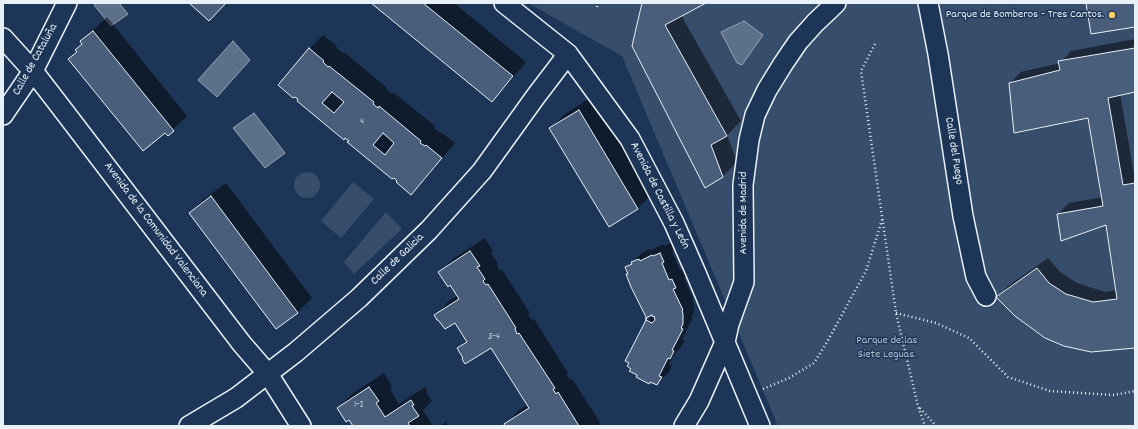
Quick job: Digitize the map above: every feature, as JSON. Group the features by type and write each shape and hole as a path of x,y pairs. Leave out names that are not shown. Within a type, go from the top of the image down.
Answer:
{"street":[{"name":"Calle de Cataluña","path":"3,116 33,71 67,3"},
{"name":"Avenida de Castilla y León","path":"504,3 568,54 630,139 674,224 710,305 760,426"},
{"name":"Avenida de Madrid","path":"684,426 703,392 725,342 729,324 744,282 743,185 748,140 756,115 767,90 791,53 815,23 836,3"},
{"name":"Calle del Fuego","path":"928,3 938,54 963,216 976,277 986,296"},
{"name":"Avenida de la Comunidad Valenciana","path":"3,38 33,71 242,344 268,374 301,426"},
{"name":"Calle de Galicia","path":"189,426 236,398 296,352 358,298 428,230 482,170 568,54"},
{"path":"710,305 733,294 744,282"}],"path":[{"path":"597,7 598,3"},
{"path":"875,44 861,71 896,313 918,406 925,426"},
{"path":"772,385 789,378 814,363 866,271 883,217"},
{"path":"896,313 936,323 969,338 1008,377 1050,391 1114,395 1135,391"},
{"path":"918,406 936,426"}],"green space":[{"name":"Parque de las Siete Leguas.","path":"528,3 1135,3 1135,426 778,426 622,56"},
{"path":"307,172 316,176 320,185 316,194 307,198 298,194 294,185 298,176"},
{"path":"353,182 374,199 341,238 321,221"},
{"path":"386,212 402,229 354,274 344,262"}],"shaded area":[{"path":"96,3 119,3 128,14 111,26 94,5"},
{"path":"744,21 763,35 742,65 737,63 721,32"},
{"path":"233,41 250,60 217,97 198,80"},
{"path":"254,113 285,153 265,168 233,128"}],"building":[{"path":"189,3 226,3 209,21"},
{"path":"371,3 423,3 513,76 492,102"},
{"path":"642,3 706,3 665,25 727,136 711,145 723,177 705,188 632,46"},
{"name":"Parque de Bomberos - Tres Cantos.","path":"1086,3 1135,3 1135,27 1091,34"},
{"path":"93,31 174,131 168,136 165,133 143,151 68,59 77,52 75,50 82,44 80,41"},
{"path":"309,48 324,61 323,62 328,67 329,66 374,102 373,104 378,108 379,106 421,141 420,143 425,146 426,145 442,158 411,195 396,182 397,181 394,178 392,179 347,142 349,141 345,138 344,140 297,101 298,99 295,97 293,98 278,85","holes":["332,92 344,102 334,113 322,103","383,133 394,143 385,155 373,145"]},
{"path":"1135,48 1135,92 1108,98 1123,185 1135,183 1135,348 1091,352 1064,346 1045,338 1015,316 996,297 1037,268 1049,283 1066,294 1093,302 1117,299 1106,225 1061,241 1057,214 1103,206 1088,118 1014,133 1009,83 1060,70 1058,61"},
{"path":"579,110 638,209 609,227 549,128"},
{"path":"211,196 298,313 276,329 189,213"},
{"path":"470,251 480,266 477,267 485,279 483,281 486,285 488,284 516,328 517,334 519,333 555,388 553,389 556,394 558,392 579,426 505,426 504,424 529,408 491,348 465,364 457,348 467,342 455,323 445,329 437,320 434,315 459,299 450,285 448,287 438,272"},
{"path":"660,253 664,262 662,263 669,280 672,279 676,288 673,289 683,310 683,324 681,328 683,329 672,350 674,351 670,359 668,358 659,376 662,377 657,385 650,382 649,384 636,377 637,375 629,371 631,369 627,366 629,363 625,361 646,320 652,323 655,320 654,316 653,317 652,315 646,318 631,287 625,267 632,264 631,262 639,259 640,261 652,255 653,256"},
{"path":"369,387 379,401 376,403 385,417 411,400 414,405 412,406 419,416 408,423 410,426 353,426 349,420 346,422 337,408"}],"place":[{"name":"Parque de Bomberos - Tres Cantos.","path":"1112,15"}]}
